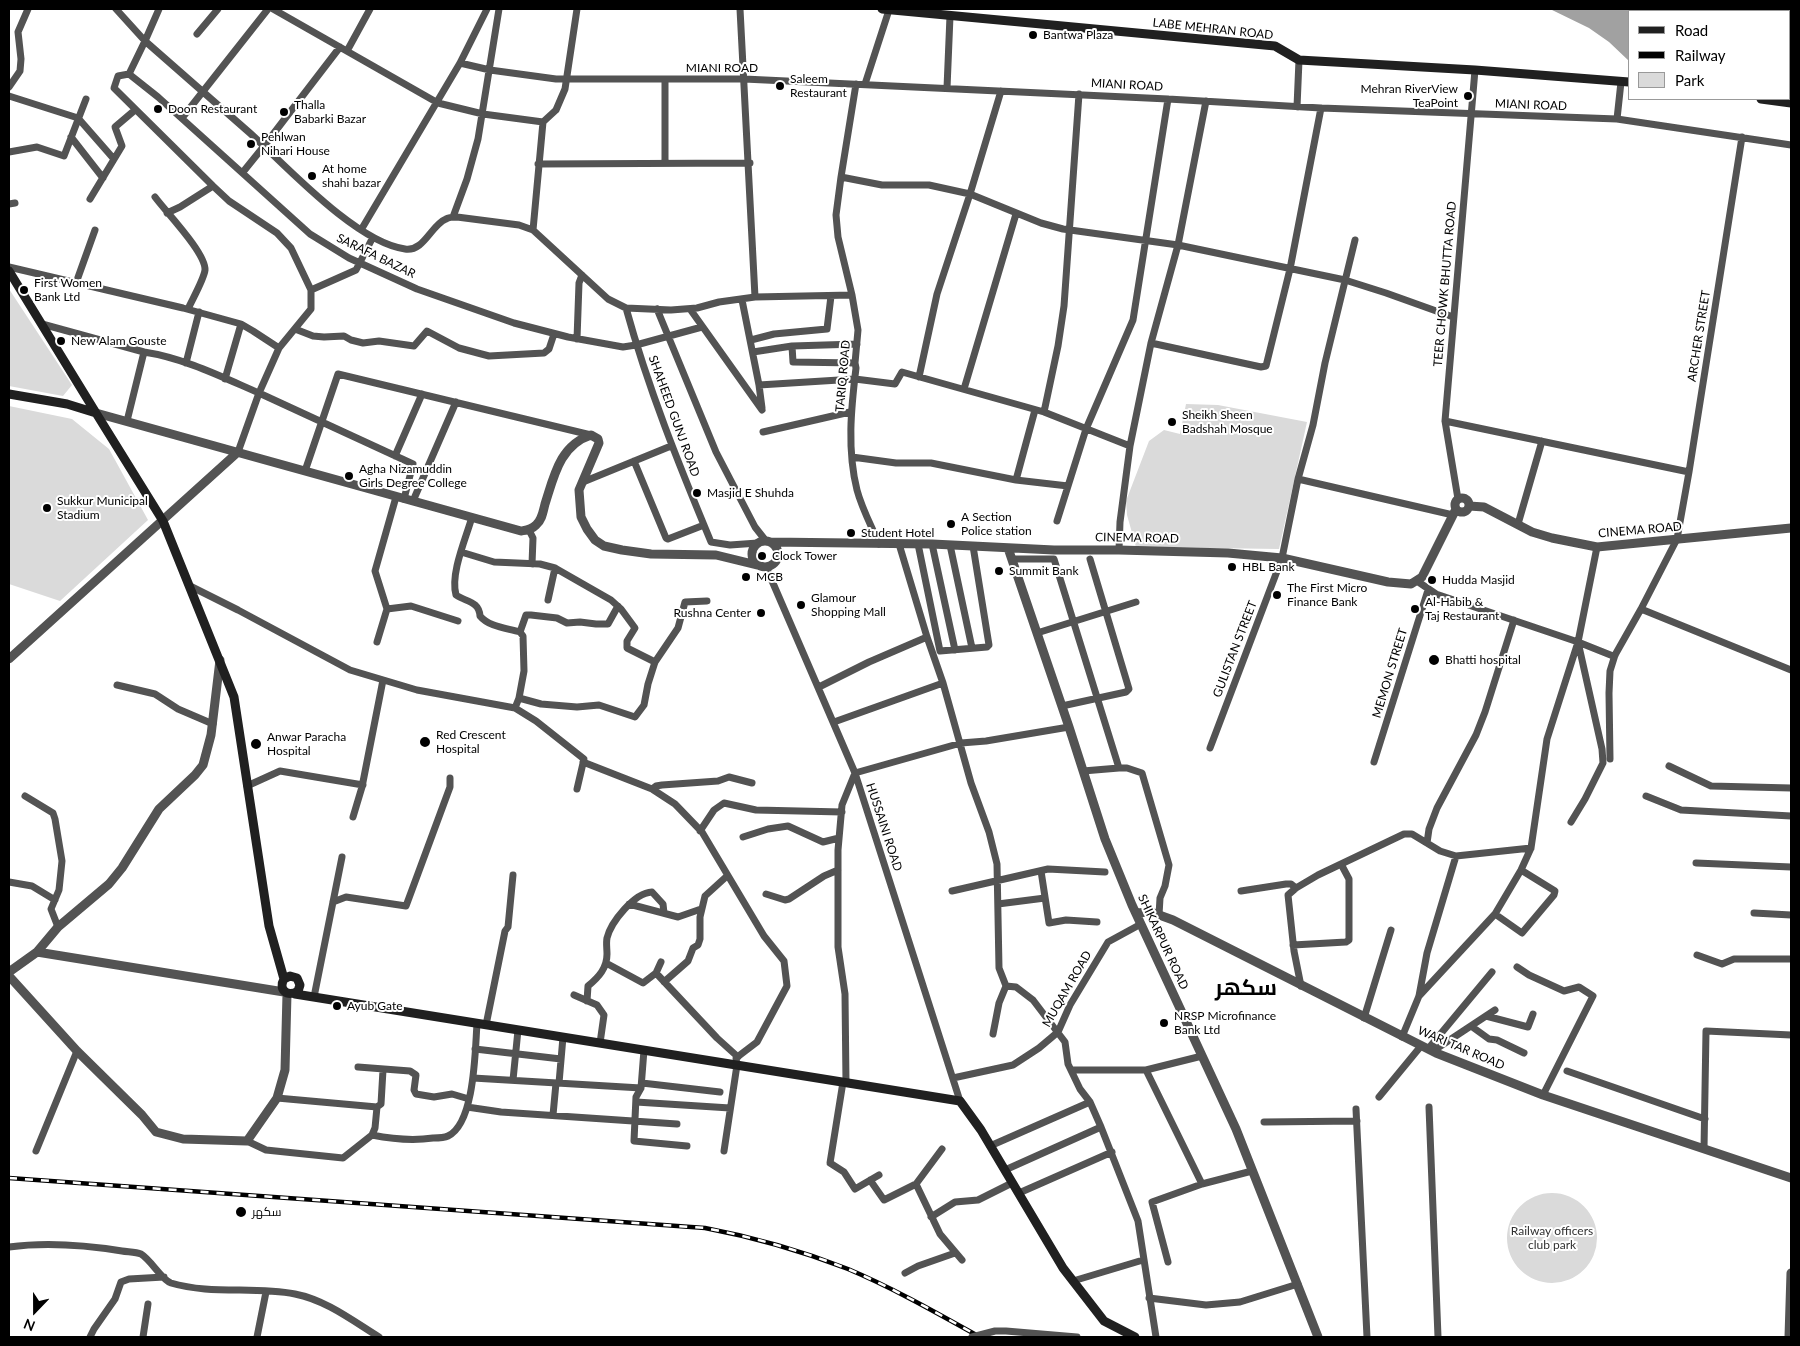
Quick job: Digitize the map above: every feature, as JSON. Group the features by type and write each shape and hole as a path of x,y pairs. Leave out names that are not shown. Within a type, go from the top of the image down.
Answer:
{"main road":[{"name":"LABE MEHRAN ROAD","path":"886,9 1275,46 1299,60 1476,70 1625,82"},
{"path":"1768,100 1791,103"},
{"path":"9,271 163,521 220,660 234,697 269,926 284,979"},
{"path":"9,394 68,404 96,413"},
{"path":"289,993 300,988 297,978 290,976 284,979 281,985 289,993 644,1050 737,1061 845,1082 960,1101 1005,1170 1063,1268 1104,1321 1135,1337"}],"street":[{"path":"9,87 20,71 21,60 18,29 28,9"},
{"path":"9,659 238,452 259,393 279,348 311,309 312,290 291,248 277,233 230,202 114,88 118,76 129,74 159,9"},
{"path":"197,34 218,9"},
{"path":"182,118 204,93 268,9"},
{"path":"273,9 438,103 483,114 543,122"},
{"path":"242,172 344,49 370,9"},
{"path":"361,230 438,103 487,9"},
{"path":"454,217 468,179 478,139 499,9"},
{"path":"534,230 543,122 556,110 565,89 577,9"},
{"path":"740,9 756,297"},
{"path":"865,84 886,9"},
{"path":"119,10 145,41 264,146 309,189 361,230 373,237 404,249 411,249 420,245 438,224 447,218 454,217 519,225 534,230 608,299 626,308 690,309 720,302 756,297 852,295"},
{"path":"947,88 950,16"},
{"path":"1297,107 1299,60"},
{"name":"MIANI ROAD","path":"460,63 490,70 567,79 744,79 1079,94 1297,107 1617,119 1791,145"},
{"name":"TEER CHOWK BHUTTA ROAD","path":"1458,499 1445,421 1476,70"},
{"name":"SARAFA BAZAR","path":"129,74 182,118 310,234 349,258 443,300 554,334 623,347 702,327"},
{"path":"665,79 665,163"},
{"path":"1617,119 1625,82"},
{"name":"TARIQ ROAD","path":"856,84 836,215 838,237 858,330 855,379 850,412 852,457 857,491 879,544"},
{"path":"918,377 937,294 1001,91"},
{"path":"1044,412 1058,346 1064,306 1079,94"},
{"path":"9,96 78,118 114,158"},
{"path":"9,152 37,147 64,156 86,99"},
{"path":"1057,521 1086,430 1133,320 1168,99"},
{"path":"1119,550 1120,522 1130,446 1151,343 1178,245 1206,101"},
{"path":"1151,343 1260,368 1266,366 1290,269 1321,108"},
{"path":"90,199 122,146 115,127 135,110"},
{"path":"71,137 102,178"},
{"name":"ARCHER STREET","path":"1610,759 1610,671 1615,656 1677,539 1690,472 1742,137"},
{"path":"538,164 750,163"},
{"path":"841,177 882,185 929,185 970,194 1041,223 1178,245 1345,280 1453,317"},
{"path":"167,213 213,186"},
{"path":"155,197 188,238 204,262 205,270 188,309"},
{"path":"964,390 1016,214"},
{"path":"76,283 96,230"},
{"path":"312,290 356,270 373,237"},
{"name":"GULISTAN STREET","path":"1210,748 1282,558 1298,479 1313,425 1325,363 1355,240"},
{"path":"9,267 188,309 240,324 279,348"},
{"path":"577,339 579,283 582,275"},
{"path":"751,340 774,334 827,329 831,296"},
{"path":"690,309 762,410 751,340 742,300"},
{"name":"SHAHEED GUNJ ROAD","path":"626,308 636,345 671,446 716,555"},
{"path":"305,471 338,374 591,435 598,439 599,443 579,490 581,517 591,534 604,546 651,554 716,555 762,566 773,564 777,557 776,548 765,542 755,527 716,452 657,309"},
{"path":"186,364 199,312"},
{"path":"42,324 161,355 186,364 259,393 413,464 404,499"},
{"path":"225,379 240,324"},
{"path":"295,329 313,336 344,336 363,343 379,341 414,346 427,331 459,348 489,356 544,353 549,349 554,334"},
{"path":"753,352 792,346 857,344"},
{"path":"792,346 793,362 855,362"},
{"path":"127,421 144,352"},
{"path":"759,385 855,379 895,384 902,372 1044,412 1130,446"},
{"path":"396,456 422,394"},
{"path":"377,642 387,609 375,571 404,499 456,402"},
{"path":"1016,480 1034,410"},
{"path":"764,432 850,412"},
{"path":"96,413 521,531 529,530 540,520 556,470 570,447 581,438 591,435"},
{"path":"1445,421 1690,472"},
{"path":"1518,524 1542,441"},
{"path":"583,482 671,446"},
{"path":"852,457 896,463 931,463 1016,480 1068,486"},
{"path":"634,461 666,538 668,539 704,525"},
{"path":"1298,479 1455,512 1464,512 1469,506 1466,498 1458,499 1455,504 1455,512 1433,558 1422,577 1417,581 1428,590 1615,656"},
{"name":"CINEMA ROAD","path":"1469,506 1484,507 1532,532 1597,547 1791,528"},
{"path":"472,517 454,588 456,595 475,603 479,609 480,616 484,620 496,626 520,632 523,636 524,664 519,698 515,708"},
{"path":"529,530 533,538 532,564"},
{"path":"711,542 730,544 765,542"},
{"path":"762,566 752,558 752,549 765,542"},
{"name":"CINEMA ROAD","path":"765,542 932,544 1054,550 1228,553 1282,558 1388,582 1411,584 1417,581"},
{"path":"900,544 926,637 943,683 971,783 989,832 997,864 999,968 1006,986 993,1034"},
{"path":"918,544 940,651 987,648 990,642 973,546"},
{"path":"932,544 955,650"},
{"path":"950,545 972,648"},
{"path":"1420,996 1495,914 1521,870 1531,848 1547,739 1578,642 1597,547"},
{"name":"SHIKARPUR ROAD","path":"1008,548 1069,726 1105,839 1136,913 1236,1130 1318,1337"},
{"path":"462,552 494,562 532,564 555,568 618,606 634,628 627,642 627,648 655,662"},
{"path":"1012,559 1054,559 1119,768"},
{"path":"1062,706 1126,692 1129,689 1090,559"},
{"name":"HUSSAINI ROAD","path":"762,566 819,687 855,773 960,1101"},
{"path":"548,600 555,568"},
{"path":"190,586 342,666 417,690 515,708 536,720 584,759 576,789"},
{"name":"MEMON STREET","path":"1374,762 1428,590"},
{"path":"519,698 541,704 577,707 600,705 635,717 644,705 655,662 678,628 685,602 707,601"},
{"path":"1037,633 1136,602"},
{"path":"387,609 410,606 458,621"},
{"path":"520,632 526,615 557,618 567,623 608,624 618,606"},
{"path":"1641,609 1791,670"},
{"path":"1426,842 1437,808 1472,743 1485,712 1514,620"},
{"path":"819,687 926,637"},
{"path":"1571,822 1585,799 1603,762 1602,749 1578,642"},
{"path":"9,972 37,952 58,927 109,884 122,868 158,809 203,765 208,752 220,660"},
{"path":"353,817 362,785 382,680"},
{"path":"834,722 943,683"},
{"path":"116,685 155,694 178,709 212,724"},
{"path":"879,1175 854,1189 844,1172 830,1163 845,1082 845,994 838,947 839,838 842,805 855,773 961,743 986,741 1069,726"},
{"path":"584,762 652,789 675,804 700,831 764,936 784,961 787,986 757,1042 737,1061 724,1151"},
{"path":"1668,766 1711,786 1791,788"},
{"path":"1082,771 1127,768 1142,773 1169,865 1165,886 1160,898 1158,914"},
{"path":"247,786 280,771 362,785"},
{"path":"652,789 662,784 718,781 729,777 752,783"},
{"path":"333,902 346,897 406,906 450,786 450,778"},
{"path":"25,796 53,813 55,819 62,861 59,890 51,909 58,927"},
{"path":"1646,796 1681,810 1791,816"},
{"path":"700,831 714,810 724,803 756,810 842,812"},
{"path":"743,837 768,829 788,826 823,842 839,838"},
{"path":"1301,986 1293,945 1288,896 1296,888 1404,834 1412,834 1440,851 1456,856 1531,848"},
{"path":"1402,1036 1420,996 1427,953 1456,856"},
{"path":"314,997 342,857"},
{"path":"1696,863 1791,867"},
{"path":"1293,945 1346,942 1349,940 1349,879 1341,864"},
{"path":"952,891 1048,869 1105,872"},
{"path":"766,894 785,900 789,899 824,876 838,870"},
{"path":"1495,914 1522,933 1554,895 1555,891 1521,870"},
{"path":"1041,871 1049,923 1066,920 1097,922"},
{"path":"372,1136 415,1141 450,1135 461,1124 468,1107 475,1049 505,931 508,927 512,875"},
{"path":"664,982 688,961 693,948 698,945 701,909 705,896 727,876"},
{"path":"9,882 32,886 55,900"},
{"path":"1241,891 1286,884 1291,884 1296,888"},
{"path":"587,1001 588,986 600,976 606,963 606,940 608,934 629,904 642,894 652,892 663,904 664,913"},
{"path":"998,904 1045,898"},
{"path":"629,904 678,916 701,909"},
{"name":"WARI TAR ROAD","path":"1136,913 1151,912 1173,920 1427,1049 1543,1095 1791,1178"},
{"path":"1754,912 1791,915"},
{"name":"MUQAM ROAD","path":"953,1078 1013,1065 1039,1048 1058,1032 1070,1005 1108,942 1141,924"},
{"path":"1364,1018 1391,930"},
{"path":"37,952 289,993 285,1070 277,1098 247,1141"},
{"path":"1697,955 1722,964 1734,959 1791,959"},
{"path":"606,963 643,984 656,973 661,962"},
{"path":"1517,967 1529,975 1564,991 1579,988 1593,996 1543,1095"},
{"path":"1379,1097 1427,1049 1492,972"},
{"path":"656,973 737,1061"},
{"path":"9,976 77,1051 142,1115 156,1132 183,1139 247,1141 266,1150 343,1158 372,1136 375,1128 377,1107 381,1104 383,1070"},
{"path":"1006,986 1016,987 1033,1000 1065,1042 1068,1064 1080,1089 1090,1102 1112,1152 1138,1222 1156,1337"},
{"path":"574,994 597,1006 604,1015 600,1043"},
{"path":"1427,1049 1471,1026 1495,1010"},
{"path":"1486,1016 1528,1026 1533,1014"},
{"path":"1471,1026 1488,1039 1497,1040 1524,1053"},
{"path":"513,1080 518,1030"},
{"path":"1704,1149 1706,1031 1791,1035"},
{"path":"553,1115 563,1037"},
{"path":"475,1049 561,1058"},
{"path":"644,1050 641,1085 636,1097 634,1142 687,1146"},
{"path":"36,1151 77,1051"},
{"path":"1071,1070 1146,1070 1202,1056"},
{"path":"358,1068 414,1072 416,1084 414,1090 416,1094 434,1097 452,1094 469,1099"},
{"path":"1146,1070 1202,1184"},
{"path":"1567,1071 1705,1119"},
{"path":"472,1078 641,1085 720,1092"},
{"path":"277,1098 377,1107"},
{"path":"636,1102 730,1108"},
{"path":"990,1146 1090,1102"},
{"path":"468,1107 501,1112 677,1124"},
{"path":"1429,1107 1438,1337"},
{"path":"1356,1109 1367,1337"},
{"path":"1264,1122 1357,1121"},
{"path":"1005,1170 1101,1127"},
{"path":"870,1180 884,1200 916,1184 942,1149"},
{"path":"1019,1194 1112,1152"},
{"path":"1168,1262 1152,1202 1202,1184 1252,1171"},
{"path":"931,1217 955,1202 978,1200 1012,1183"},
{"path":"916,1184 940,1234 962,1260"},
{"path":"9,1247 32,1244 100,1247 140,1254 168,1282 194,1287 294,1294 312,1298 334,1309 379,1337"},
{"path":"905,1273 918,1266 955,1253"},
{"path":"1073,1281 1143,1260"},
{"path":"1789,1337 1791,1273"},
{"path":"90,1337 115,1300 121,1282 129,1279 164,1277"},
{"path":"1149,1298 1206,1306 1240,1302 1298,1284"},
{"path":"257,1337 266,1292"},
{"path":"143,1337 148,1304"},
{"path":"972,1337 1006,1331 1077,1337"}],"green space":[{"path":"9,289 72,385 63,396 9,386"},
{"path":"1186,404 1218,405 1307,422 1279,549 1136,547 1127,515 1126,501 1149,441 1164,430 1180,434"},
{"path":"9,406 72,419 109,449 148,520 60,601 9,584"},
{"name":"Railway officers club park","path":"1552,1193 1569,1196 1584,1206 1594,1221 1597,1238 1594,1255 1584,1270 1569,1280 1552,1283 1535,1280 1520,1270 1510,1255 1507,1238 1510,1221 1520,1206 1535,1196"}],"shaded area":[{"path":"1550,9 1791,9 1791,89 1790,10 1628,10 1628,60 1609,42 1589,28"}],"railway":[{"path":"9,1178 705,1228 777,1245 848,1269 865,1276 980,1337"}],"place":[{"name":"Bantwa Plaza","path":"1033,35"},
{"name":"Saleem Restaurant","path":"780,86"},
{"name":"Mehran RiverView TeaPoint","path":"1468,96"},
{"name":"Doon Restaurant","path":"158,109"},
{"name":"Thalla Babarki Bazar","path":"284,112"},
{"name":"Pehlwan Nihari House","path":"251,144"},
{"name":"At home shahi bazar","path":"312,176"},
{"name":"First Women Bank Ltd","path":"24,290"},
{"name":"New Alam Gouste","path":"61,341"},
{"name":"Sheikh Sheen Badshah Mosque","path":"1172,422"},
{"name":"Agha Nizamuddin Girls Degree College","path":"349,476"},
{"name":"Masjid E Shuhda","path":"697,493"},
{"name":"Sukkur Municipal Stadium","path":"47,508"},
{"name":"A Section Police station","path":"951,524"},
{"name":"Student Hotel","path":"851,533"},
{"name":"Clock Tower","path":"762,556"},
{"name":"HBL Bank","path":"1232,567"},
{"name":"Summit Bank","path":"999,571"},
{"name":"MCB","path":"746,577"},
{"name":"Hudda Masjid","path":"1432,580"},
{"name":"The First Micro Finance Bank","path":"1277,595"},
{"name":"Glamour Shopping Mall","path":"801,605"},
{"name":"Al-Habib & Taj Restaurant","path":"1415,609"},
{"name":"Rushna Center","path":"761,613"},
{"name":"Bhatti hospital","path":"1434,660"},
{"name":"Red Crescent Hospital","path":"425,742"},
{"name":"Anwar Paracha Hospital","path":"256,744"},
{"name":"Ayub Gate","path":"337,1006"},
{"name":"NRSP Microfinance Bank Ltd","path":"1164,1023"},
{"name":"سكهر","path":"241,1212"}],"district":[{"name":"سکھر","path":"1246,988"}]}
